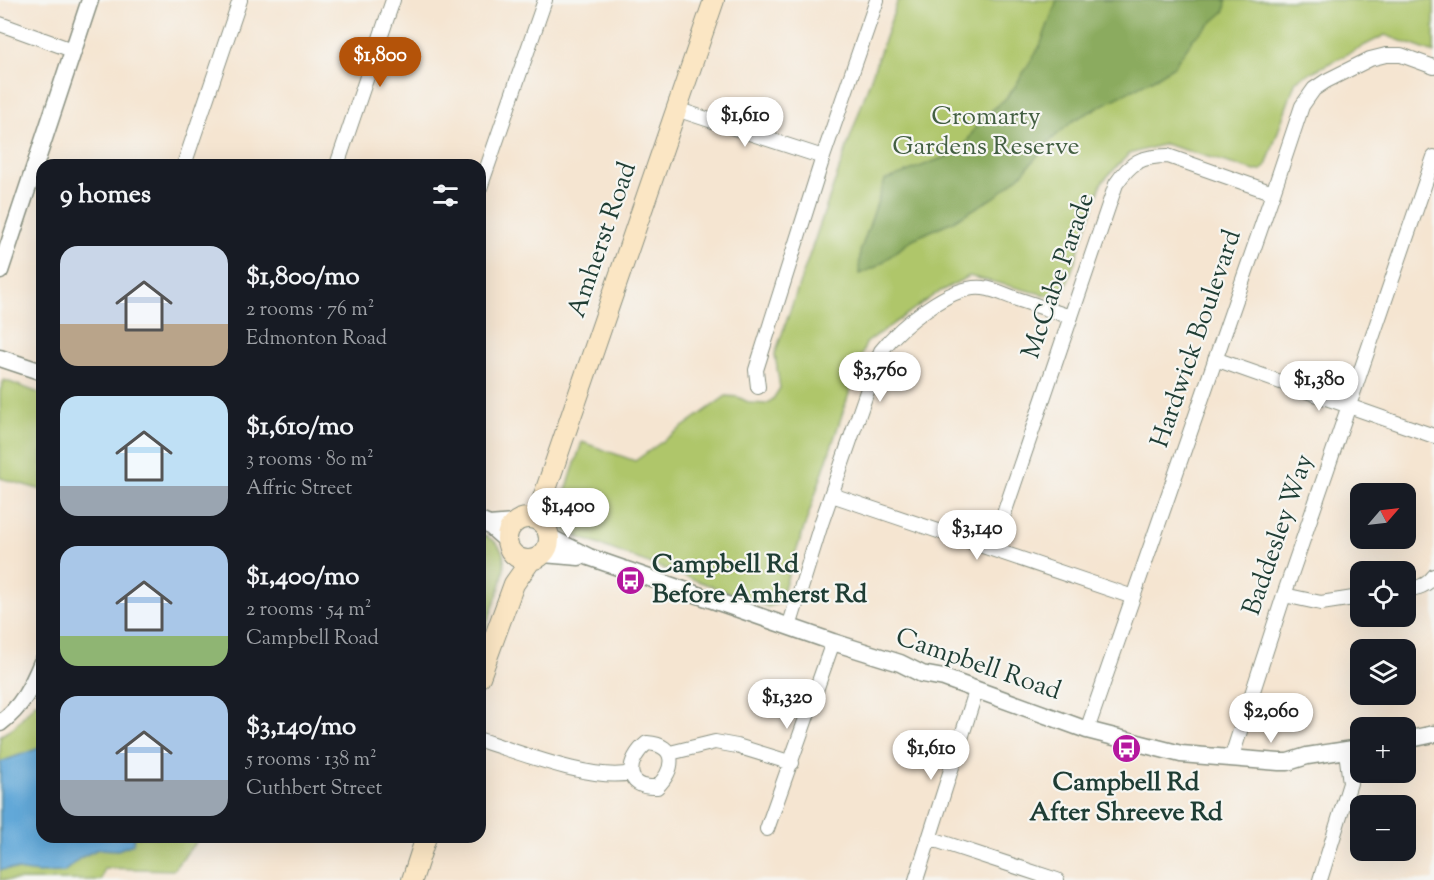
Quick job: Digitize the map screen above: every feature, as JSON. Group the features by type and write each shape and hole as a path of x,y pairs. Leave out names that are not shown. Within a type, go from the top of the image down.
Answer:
{"main road":[{"name":"Amherst Road","path":"486,655 514,584 714,0"},
{"path":"412,880 424,843"}],"street":[{"path":"36,159 90,0"},
{"path":"186,159 240,0"},
{"path":"339,159 393,0"},
{"path":"486,171 545,0"},
{"path":"758,387 756,369 823,157 877,0"},
{"path":"0,24 72,50"},
{"name":"Hardwick Boulevard","path":"1087,730 1302,106 1314,89 1370,59 1386,55 1401,55 1434,67"},
{"path":"676,108 823,157"},
{"name":"McCabe Parade","path":"992,549 1116,184 1125,170 1137,160 1152,156 1168,156 1273,193"},
{"name":"Baddesley Way","path":"1231,759 1284,595 1434,157"},
{"path":"0,271 36,160"},
{"path":"789,627 881,351 895,334 923,312 967,289 983,288 1071,317"},
{"path":"0,358 36,370"},
{"path":"1215,359 1434,436"},
{"path":"832,495 1133,597"},
{"path":"486,524 528,540"},
{"name":"Campbell Road","path":"528,540 589,558 900,663 922,674 944,678 1087,730 1171,752 1231,759 1288,762 1307,756 1350,750"},
{"path":"1416,588 1430,582 1434,576"},
{"path":"1284,595 1321,603 1350,599"},
{"path":"767,829 792,764 833,642"},
{"path":"0,723 36,690"},
{"path":"916,880 976,691"},
{"path":"1416,738 1434,734"},
{"path":"486,742 588,773 624,775 631,773"},
{"path":"670,753 715,742 736,746 792,764"},
{"path":"647,743 659,744 670,753 671,761 668,771 664,780 657,787 640,786 635,782 631,773 633,758 637,751 647,743"},
{"path":"1320,880 1350,783"},
{"path":"929,838 1057,880"}],"green space":[{"name":"Cromarty Gardens Reserve","path":"898,0 1434,0 1434,53 1385,35 1296,80 1266,166 1262,170 1255,171 1165,144 1129,154 1102,182 1066,287 1060,294 1050,296 969,276 937,293 866,343 779,603 768,607 567,533 557,518 582,442 635,461 726,396 738,397 750,403 766,404 773,399 780,388 775,354"},
{"path":"1057,0 1226,0 1225,11 1193,39 1174,66 1074,120 1050,141 1022,174 995,197 953,221 913,239 876,267 859,274 860,252 885,180 953,154 965,145 979,121 1005,99 1014,88 1040,46"},
{"path":"4,380 36,392 36,488 0,478 0,391"},
{"path":"486,536 498,545 504,559 499,591 486,627"},
{"path":"36,703 36,843 195,843 173,870 104,868 101,880 0,880 0,736 14,727"}],"water":[{"path":"36,749 36,843 133,844 118,850 98,849 80,858 64,872 38,873 0,870 0,762"}],"place":[{"name":"Campbell Rd Before Amherst Rd","path":"631,580"},
{"name":"Campbell Rd After Shreeve Rd","path":"1126,749"}]}
